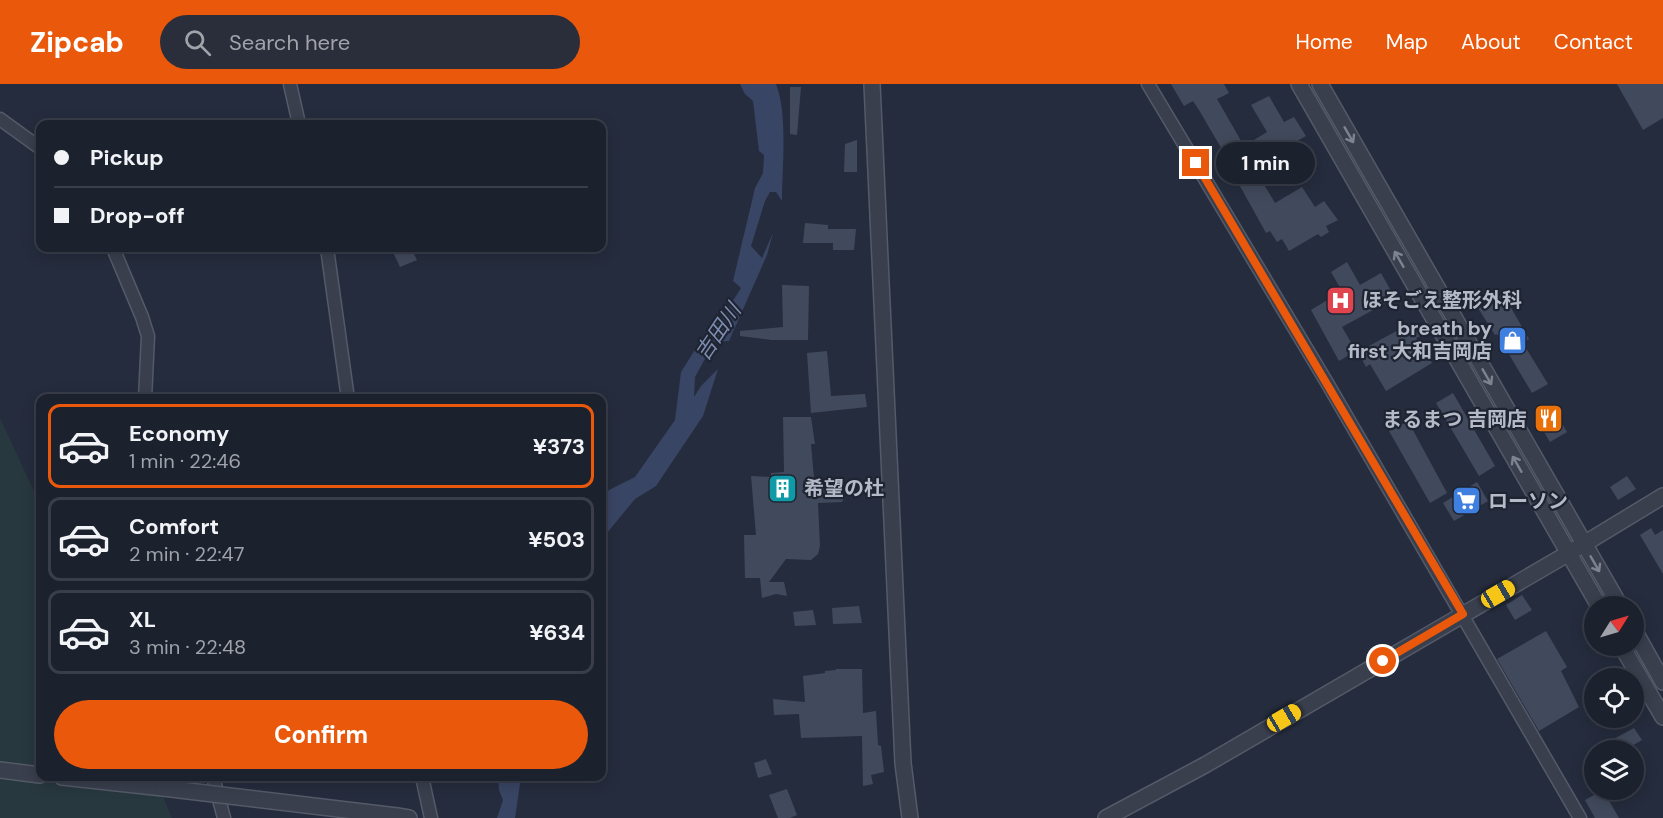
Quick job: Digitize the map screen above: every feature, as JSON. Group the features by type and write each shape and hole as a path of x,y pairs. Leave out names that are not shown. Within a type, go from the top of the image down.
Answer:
{"street":[{"path":"290,84 298,120"},
{"path":"872,84 902,752 910,818"},
{"path":"1148,84 1326,381 1580,818"},
{"path":"1299,84 1593,596"},
{"path":"1320,84 1614,596"},
{"path":"0,118 36,145"},
{"path":"115,252 148,336 145,394"},
{"path":"328,252 347,394"},
{"path":"1106,818 1205,765 1663,496"},
{"path":"1644,648 1663,682"},
{"path":"1628,656 1663,717"},
{"path":"0,770 36,774"},
{"path":"99,781 403,817"},
{"path":"214,781 224,818"},
{"path":"423,781 431,818"}],"shaded area":[{"path":"0,418 36,495 36,781 157,781 172,818 0,818"}],"water":[{"name":"吉田川","path":"740,84 776,84 782,110 784,141 782,201 776,192 770,192 751,246 762,258 773,233 767,255 729,341 714,342 695,377 694,397 701,386 718,369 703,416 656,486 635,499 606,534 606,494 609,490 635,477 675,420 681,372 708,329 720,321 741,288 733,281 755,188 763,173 764,155 759,151 753,101 745,94"},
{"path":"498,781 520,781 515,818 497,818 503,800"}],"building":[{"path":"1171,84 1224,84 1229,93 1217,99 1244,146 1267,132 1251,105 1269,96 1284,122 1294,117 1306,136 1253,166 1275,203 1302,187 1315,207 1324,201 1338,220 1326,226 1329,232 1321,237 1318,234 1289,251 1282,239 1277,242 1270,231 1266,233 1199,110 1193,101 1184,106"},
{"path":"1617,84 1663,84 1663,118 1643,130"},
{"path":"790,87 801,87 797,135 790,134"},
{"path":"857,140 857,172 844,172 845,144"},
{"path":"805,223 828,225 828,229 856,229 854,250 833,250 833,243 803,243"},
{"path":"393,252 413,252 417,260 400,267"},
{"path":"1347,262 1360,285 1381,273 1395,298 1342,327 1356,351 1339,361 1311,310 1342,291 1331,272"},
{"path":"782,285 809,286 808,340 772,340 740,336 740,331 783,327"},
{"path":"1503,294 1529,339 1523,343 1548,384 1532,393 1497,334 1495,335 1478,308"},
{"path":"1411,323 1420,336 1416,338 1432,363 1386,391 1370,364 1366,367 1358,352"},
{"path":"827,351 831,396 865,394 867,407 811,413 807,353"},
{"path":"1453,393 1495,466 1479,476 1436,403"},
{"path":"1551,405 1567,432 1550,442 1534,415"},
{"name":"希望の杜","path":"783,417 811,417 815,444 811,444 815,489 839,487 845,497 842,502 818,503 820,546 818,554 811,560 786,559 769,582 784,582 787,596 776,594 762,598 760,578 745,578 744,535 756,535 751,476 771,477 771,473 784,472"},
{"path":"1408,421 1447,493 1430,503 1389,431"},
{"path":"1627,476 1636,489 1618,500 1610,487"},
{"path":"1477,482 1488,501 1454,521 1443,503"},
{"path":"1651,528 1655,535 1663,530 1663,574 1640,535"},
{"path":"1522,595 1532,610 1515,620 1506,605"},
{"path":"859,606 862,623 833,624 832,608"},
{"path":"813,610 816,625 795,626 793,612"},
{"path":"1546,631 1567,667 1561,671 1579,707 1539,731 1497,659"},
{"path":"836,669 862,669 863,713 876,711 878,745 881,746 884,772 871,775 873,784 863,786 862,736 801,738 799,714 774,715 773,699 805,702 803,676"},
{"path":"1634,728 1642,740 1612,740"},
{"path":"766,759 772,774 758,778 754,763"},
{"path":"787,789 797,815 790,818 778,818 769,795"},
{"path":"1585,800 1609,800 1619,818 1595,818"}],"place":[{"name":"ほそごえ整形外科","path":"1341,300"},
{"name":"breath by first 大和吉岡店","path":"1513,340"},
{"name":"まるまつ 吉岡店","path":"1548,419"},
{"name":"希望の杜","path":"783,488"},
{"name":"ローソン","path":"1467,501"}],"route":[{"path":"1196,163 1463,614 1383,661"}]}
